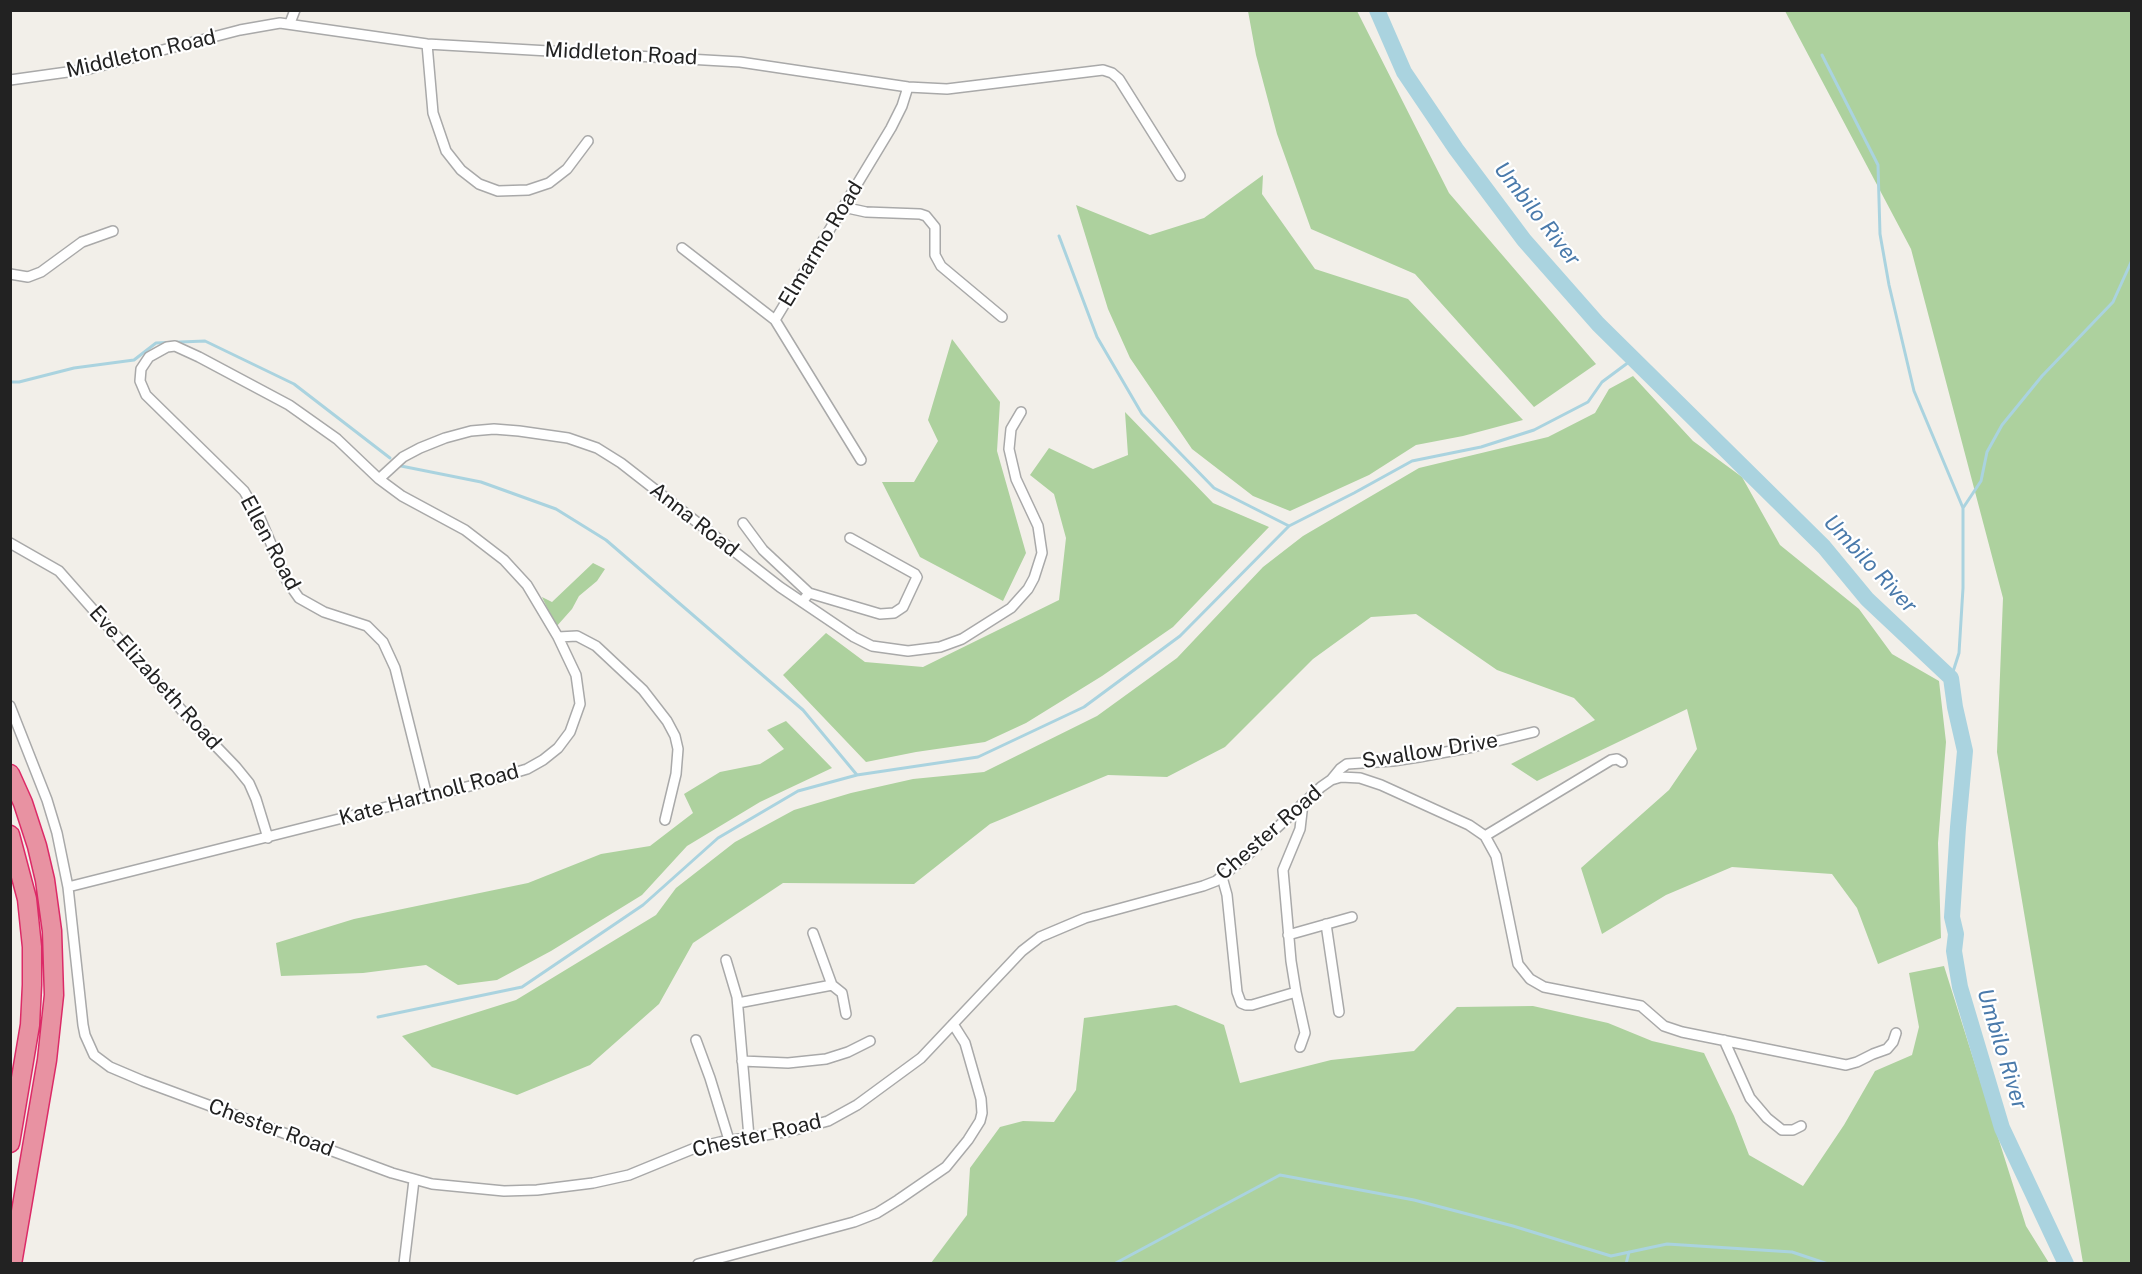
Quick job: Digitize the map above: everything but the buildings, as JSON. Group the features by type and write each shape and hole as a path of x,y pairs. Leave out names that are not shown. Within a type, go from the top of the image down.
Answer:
{"highway":[{"path":"10,774 23,803 45,880 52,931 54,985 47,1060 12,1263"},
{"path":"10,835 27,899 32,947 32,985 30,1025 10,1143"}],"street":[{"path":"290,23 295,10"},
{"name":"Middleton Road","path":"10,80 89,69 269,24 290,23 427,44 740,62 908,87 952,89 1097,70 1112,73 1124,85 1180,176"},
{"path":"427,44 433,113 446,151 461,170 479,184 498,191 528,190 549,183 567,169 588,141"},
{"name":"Elmarmo Road","path":"861,460 775,320 891,128 908,87"},
{"path":"843,207 866,212 926,216 935,227 934,255 941,266 1002,317"},
{"path":"10,274 28,277 40,272 82,242 113,231"},
{"path":"682,248 775,320"},
{"name":"Kate Hartnoll Road","path":"68,887 471,786 527,769 558,748 570,732 577,718 580,698 576,675 558,637 527,585 504,560 471,534 402,496 379,478 338,439 288,405 199,357 175,346 167,347 149,357 141,369 140,381"},
{"name":"Ellen Road","path":"140,381 146,395 244,491 260,518 294,592 310,606 367,627 383,642 395,668 427,796"},
{"name":"Anna Road","path":"379,478 394,464 420,448 471,431 494,429 568,438 597,448 621,463 780,587 864,643 909,651 954,643 1001,616 1028,589 1038,570 1042,553 1038,526 1016,479 1009,449 1011,429 1021,412"},
{"path":"743,523 763,550 809,593 880,614 894,613 903,607 917,577 915,574 850,538"},
{"name":"Eve Elizabeth Road","path":"10,543 58,571 186,715 236,767 249,783 268,838"},
{"path":"802,602 809,593"},
{"path":"558,637 577,636 596,646 643,690 667,721 675,736 678,749 676,774 665,820"},
{"name":"Chester Road","path":"10,706 47,800 57,833 68,887 83,1025 90,1048 102,1062 142,1081 414,1180 488,1190 568,1187 610,1180 695,1148 815,1126 839,1115 896,1078 921,1058 1022,951 1040,937 1085,918 1203,886 1222,877 1331,780 1355,777 1373,782 1469,825 1485,836"},
{"name":"Swallow Drive","path":"1331,780 1340,769 1351,764 1419,757 1534,732"},
{"path":"1622,762 1617,759 1611,760 1485,836 1496,856 1512,943 1522,971 1530,979 1544,987 1641,1006 1664,1026 1682,1032 1850,1065 1887,1049 1893,1042 1896,1032"},
{"path":"1300,1047 1305,1033 1296,992 1288,935 1283,870 1300,829 1303,803"},
{"path":"1222,877 1227,896 1237,992 1241,1003 1252,1005 1296,992"},
{"path":"1288,935 1352,917"},
{"path":"1326,924 1340,1012"},
{"path":"813,933 832,985 842,993 846,1014"},
{"path":"726,960 738,1003 749,1137"},
{"path":"738,1003 832,985"},
{"path":"698,1263 854,1222 877,1213 946,1167 968,1140 980,1121 982,1113 981,1099 965,1043 953,1024"},
{"path":"696,1040 729,1140"},
{"path":"1724,1040 1750,1098 1762,1112 1782,1130 1792,1130 1801,1126"},
{"path":"742,1061 788,1063 826,1059 848,1052 870,1041"},
{"path":"404,1263 414,1180"}],"green space":[{"path":"1248,11 1357,11 1449,193 1596,364 1534,407 1415,274 1311,229 1277,134 1256,55"},
{"path":"1785,11 2131,11 2131,1263 2083,1263 1997,752 2003,598 1911,249"},
{"path":"1263,175 1262,194 1315,269 1408,299 1523,420 1463,436 1416,445 1369,475 1290,511 1253,496 1192,449 1130,358 1108,309 1076,205 1150,235 1204,218"},
{"path":"952,339 1000,402 997,451 1026,553 1003,601 920,557 882,482 914,482 938,441 928,420"},
{"path":"1633,376 1693,441 1742,477 1780,545 1859,609 1892,654 1939,681 1946,742 1938,843 1941,938 1878,964 1857,908 1832,874 1732,867 1666,895 1602,934 1581,868 1669,790 1697,749 1687,709 1537,781 1511,764 1595,720 1574,698 1497,670 1416,614 1371,617 1313,659 1225,747 1167,777 1108,775 990,824 914,884 783,883 693,943 659,1004 590,1065 517,1095 432,1067 402,1036 516,1000 656,915 676,888 735,842 794,810 851,793 913,779 984,772 1097,716 1177,658 1263,567 1303,536 1419,468 1548,437 1595,413 1609,389"},
{"path":"1125,412 1213,503 1269,527 1173,627 1102,676 1026,723 985,742 866,762 783,675 826,633 865,662 923,667 1059,600 1066,538 1054,494 1030,475 1049,448 1093,469 1128,455"},
{"path":"593,563 605,569 597,581 579,596 572,609 556,627 542,597 552,602"},
{"path":"786,721 832,768 760,802 687,846 642,895 551,951 497,980 458,985 426,965 363,973 281,976 276,943 354,919 528,883 601,854 650,846 693,813 684,794 720,772 760,764 784,749 767,730"},
{"path":"1944,966 2026,1226 2049,1263 931,1263 967,1215 970,1168 1000,1127 1023,1121 1054,1122 1076,1090 1084,1018 1176,1005 1224,1025 1240,1083 1331,1060 1414,1051 1457,1007 1533,1006 1608,1023 1652,1041 1704,1053 1734,1116 1749,1155 1803,1186 1844,1125 1875,1071 1912,1055 1919,1027 1909,973"}],"waterway":[{"name":"Umbilo River","path":"1377,10 1404,72 1456,149 1524,240 1598,324 1824,547 1867,599 1951,678 1965,751 1952,917 1956,934 1954,951 1960,987 2002,1128 2066,1264"},
{"path":"1822,55 1878,165 1880,234 1889,285 1914,391 1963,508"},
{"path":"1059,236 1097,337 1142,414 1214,488 1289,526"},
{"path":"1951,678 1959,653 1963,588 1963,508 1981,481 1987,452 2002,425 2042,376 2113,302 2132,260"},
{"path":"10,382 19,382 74,368 134,360 156,343 205,341 294,384 390,458"},
{"path":"378,1017 522,987 643,905 718,838 798,791 857,775 978,757 1084,707 1180,636 1289,526 1412,461 1481,447 1534,430 1588,402 1602,382 1633,359"},
{"path":"401,466 481,482 556,509 606,540 803,710 857,775"},
{"path":"1114,1264 1280,1175 1414,1200 1513,1226 1611,1256 1667,1244 1792,1252 1828,1264"},
{"path":"1626,1264 1629,1252"}]}
